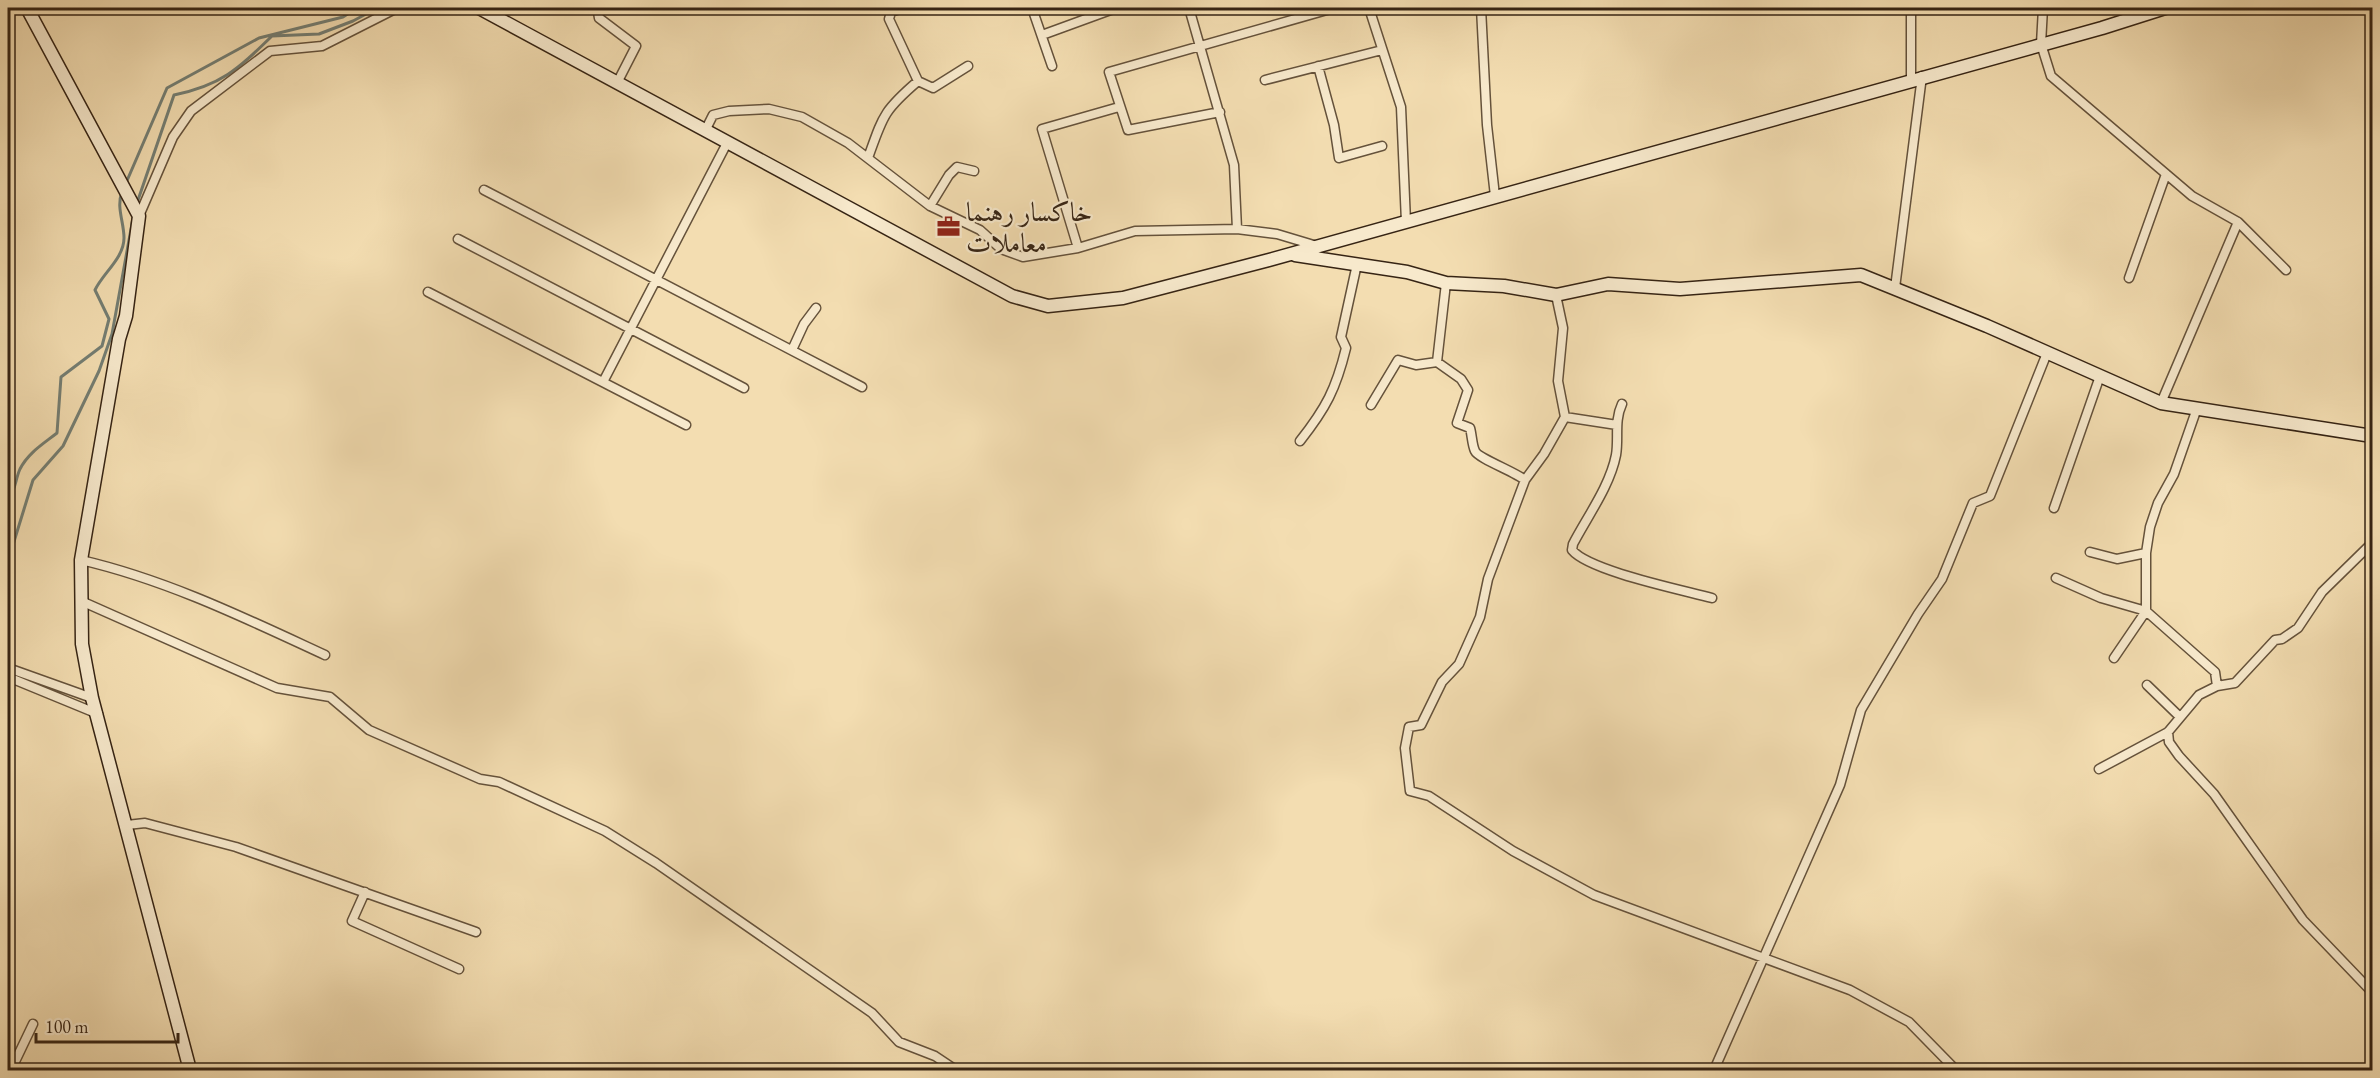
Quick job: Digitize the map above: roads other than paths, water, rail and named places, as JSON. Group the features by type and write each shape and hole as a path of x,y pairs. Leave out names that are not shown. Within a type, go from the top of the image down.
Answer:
{"street":[{"path":"27,8 138,214"},
{"path":"190,1071 93,698 82,644 81,560 119,339 126,316 138,214 173,137 191,111 270,51 322,46 397,8"},
{"path":"479,8 1012,296 1048,306 1123,298 1290,254 2165,8"},
{"path":"602,8 598,12 599,18 636,46 617,83"},
{"path":"902,8 891,12 889,19 918,81 933,87 968,66"},
{"path":"1032,8 1052,66"},
{"path":"1042,35 1116,8"},
{"path":"1189,8 1202,46 1234,165 1237,229"},
{"path":"1220,112 1128,130 1108,74 1110,70 1334,8"},
{"path":"1369,8 1401,107 1406,222"},
{"path":"1481,8 1487,125 1495,196"},
{"path":"1895,288 1916,78 1911,8"},
{"path":"2043,8 2040,44 2051,76 2192,196 2238,222 2286,270"},
{"path":"1265,80 1382,50"},
{"path":"1318,66 1334,125 1339,158 1382,146"},
{"path":"868,158 883,115 918,81"},
{"path":"1078,248 1042,129 1119,107"},
{"path":"705,131 713,115 729,111 769,109 802,117 848,143 930,206 980,230 1001,249 1023,258 1078,248 1134,231 1237,229 1276,234 1318,246"},
{"path":"603,382 727,143"},
{"path":"930,206 957,166 974,171"},
{"path":"2129,278 2166,174"},
{"path":"484,190 862,387"},
{"path":"2161,403 2238,222"},
{"path":"458,239 744,388"},
{"path":"1290,254 1407,272 1446,284 1504,286 1556,295 1608,284 1680,289 1861,274 2047,352 2161,403 2196,411 2373,436"},
{"path":"1300,441 1330,399 1339,374 1346,348 1341,339 1357,264"},
{"path":"1437,362 1446,284"},
{"path":"428,292 686,424"},
{"path":"1556,295 1563,328 1558,381 1565,417 1544,454 1525,480 1488,579 1480,617 1459,664 1442,682 1421,725 1409,727 1405,748 1410,791 1429,796 1514,852 1594,895 1850,990 1910,1022 1944,1066 1956,1071"},
{"path":"792,350 804,324 816,308"},
{"path":"1714,1071 1840,785 1861,710 1918,614 1942,579 1973,502 1990,496 2047,352"},
{"path":"1371,405 1398,360 1416,365 1437,362 1461,379 1468,390 1457,423 1471,430 1475,451 1482,459 1510,469 1525,480"},
{"path":"2054,508 2100,376"},
{"path":"1622,404 1617,425 1616,456 1605,484 1572,550 1600,566 1712,598"},
{"path":"2114,658 2146,611 2146,553 2150,527 2158,503 2174,474 2196,411"},
{"path":"1565,417 1617,425"},
{"path":"2099,769 2168,732 2199,695 2217,686 2235,682 2275,640 2282,639 2298,628 2322,592 2373,543"},
{"path":"2090,552 2117,558 2146,553"},
{"path":"81,560 120,569 197,596 325,655"},
{"path":"2056,578 2101,598 2146,611 2215,672 2217,686"},
{"path":"81,602 277,688 330,697 369,730 480,779 499,782 605,831 720,906 873,1013 898,1042 935,1056 956,1071"},
{"path":"8,668 93,698"},
{"path":"8,677 98,714"},
{"path":"2147,685 2180,717"},
{"path":"2168,732 2169,742 2179,756 2214,794 2303,920 2373,992"},
{"path":"127,825 145,823 236,847 476,932"},
{"path":"365,892 352,921 459,969"},
{"path":"11,1071 33,1024"}],"waterway":[{"path":"126,183 167,88 259,38 343,17 357,8"},
{"path":"137,203 174,95 217,81 239,67 272,36 319,34 353,21 377,8"},
{"path":"8,499 13,492 23,463 36,449 57,433 61,377 102,346 109,319 95,290 117,259 123,245 124,232 120,203 122,192"},
{"path":"8,561 33,480 63,446 99,371 112,334 133,218"}],"place":[{"name":"خاکسار رهنما معاملات","path":"948,227"}]}
